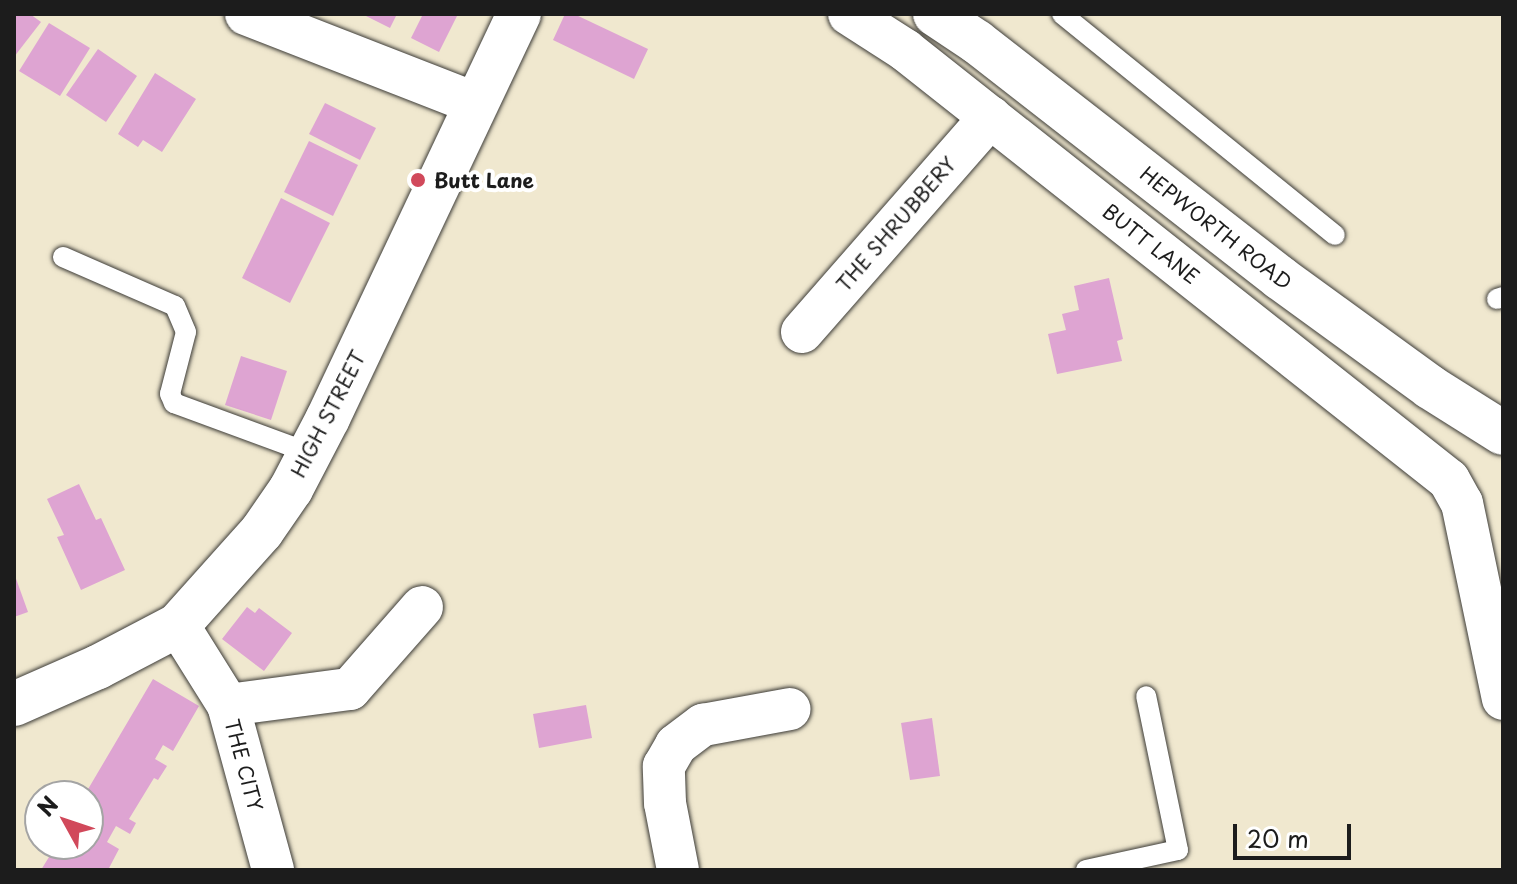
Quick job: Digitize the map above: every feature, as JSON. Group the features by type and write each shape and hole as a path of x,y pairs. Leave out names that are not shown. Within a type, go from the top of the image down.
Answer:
{"main road":[{"name":"HIGH STREET","path":"14,704 98,667 178,625 262,531 310,453 519,14"},
{"name":"HEPWORTH ROAD","path":"935,14 977,42 1280,278 1430,387 1503,433"}],"street":[{"path":"246,14 474,103"},
{"name":"BUTT LANE","path":"849,14 905,50 1449,480 1462,503 1503,699"},
{"name":"THE SHRUBBERY","path":"802,332 990,117"},
{"path":"228,705 350,689 422,607"},
{"name":"THE CITY","path":"178,625 228,705 273,870"},
{"path":"678,870 665,803 664,766 676,745 703,725 790,709"}],"lane":[{"path":"1062,14 1335,235"},
{"path":"63,257 175,306 186,332 170,394 174,403 310,453"},
{"path":"1086,870 1178,850 1146,696"}],"building":[{"path":"14,14 30,14 41,22 14,57"},
{"path":"362,14 397,14 390,28"},
{"path":"423,14 458,14 439,52 411,38"},
{"path":"565,14 574,14 648,49 634,79 553,40"},
{"path":"49,23 90,48 60,96 19,71"},
{"path":"98,49 137,76 106,122 66,95"},
{"path":"155,73 196,99 162,152 143,140 138,147 118,134"},
{"path":"325,103 376,128 360,160 309,134"},
{"path":"309,141 358,165 333,216 284,192"},
{"path":"281,198 330,223 290,303 242,278"},
{"path":"1109,278 1123,339 1117,341 1122,361 1057,374 1048,334 1066,330 1062,314 1079,310 1074,286"},
{"path":"241,356 287,371 271,420 225,405"},
{"path":"79,484 96,520 101,518 125,570 81,590 57,537 64,535 47,499"},
{"path":"14,573 28,612 14,617"},
{"path":"247,607 255,613 259,608 292,633 264,671 222,639"},
{"path":"153,679 199,706 173,751 163,745 155,759 167,766 158,780 154,778 129,819 136,823 130,834 116,826 107,842 119,849 108,870 41,870 47,860 104,860 104,780 93,780"},
{"path":"586,705 592,738 539,748 533,714"},
{"path":"932,718 940,776 910,780 901,723"}],"place":[{"name":"Butt Lane","path":"418,180"}]}
